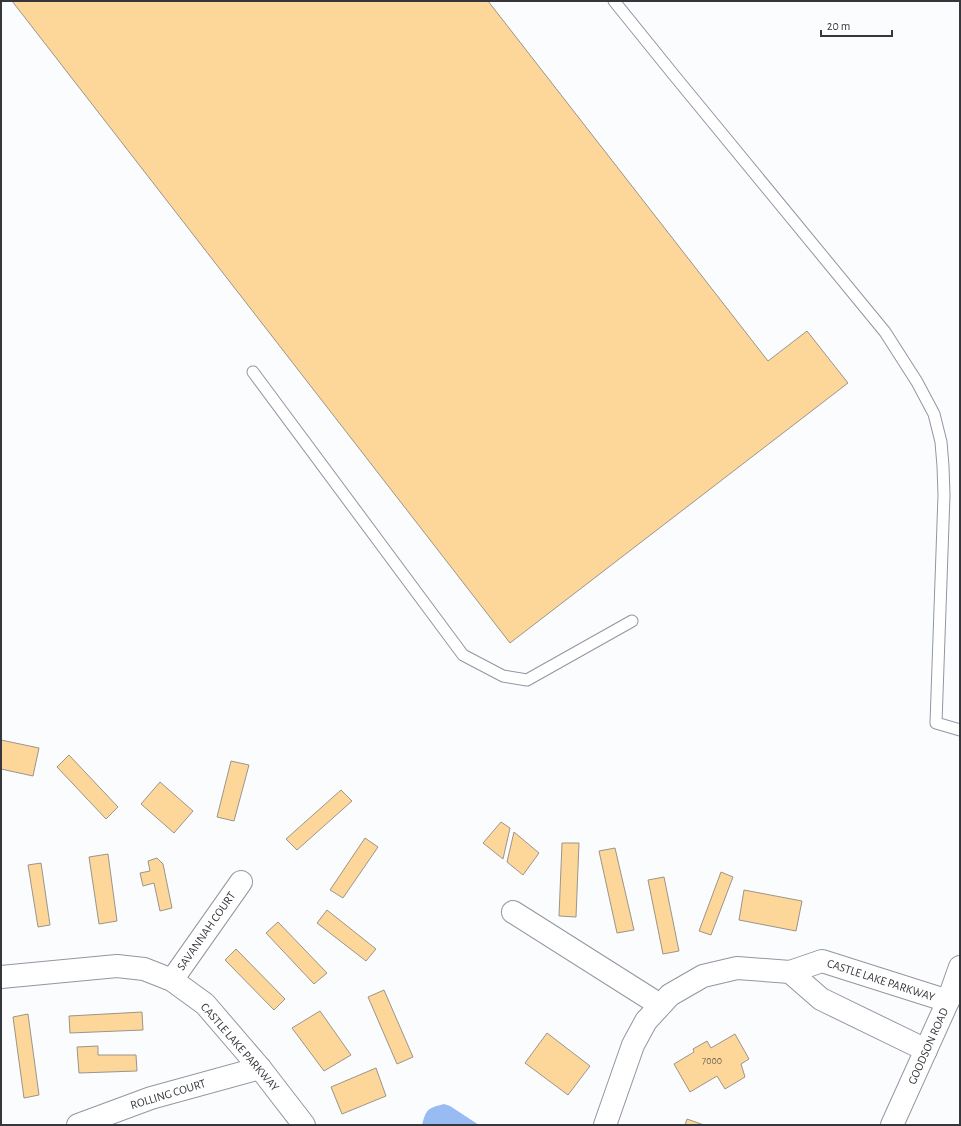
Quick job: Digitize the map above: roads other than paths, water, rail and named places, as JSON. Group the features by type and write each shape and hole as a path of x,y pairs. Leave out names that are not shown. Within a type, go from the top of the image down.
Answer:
{"street":[{"name":"SAVANNAH COURT","path":"172,980 241,882"},
{"path":"513,912 660,1005"},
{"name":"CASTLE LAKE PARKWAY","path":"605,1125 633,1045 646,1021 670,995 703,976 737,968 790,972 822,960 948,1001"},
{"name":"CASTLE LAKE PARKWAY","path":"2,971 117,966 144,969 172,980 205,1004 260,1068 304,1125"},
{"name":"GOODSON ROAD","path":"892,1125 948,1001 960,967"},
{"path":"790,972 821,999 926,1050"},
{"name":"ROLLING COURT","path":"78,1125 151,1098 260,1068"}],"lane":[{"path":"614,1 886,332 918,382 934,414 941,442 944,495 936,723 960,730"},
{"path":"253,372 463,655 503,676 527,680 632,621"}],"water":[{"path":"444,1104 450,1106 479,1125 422,1125 428,1110"}]}
